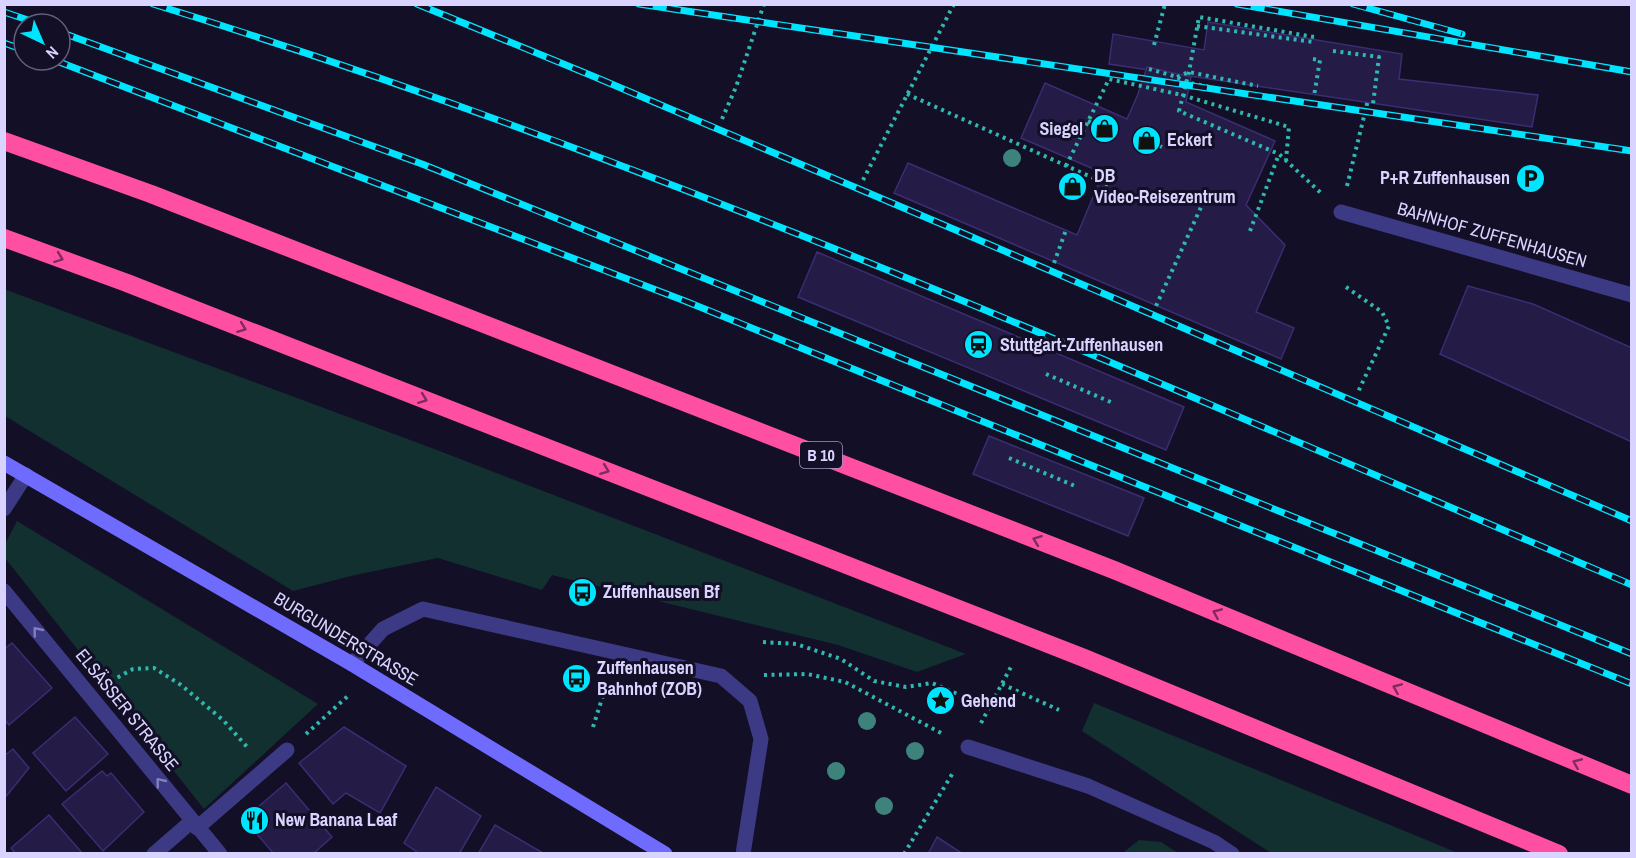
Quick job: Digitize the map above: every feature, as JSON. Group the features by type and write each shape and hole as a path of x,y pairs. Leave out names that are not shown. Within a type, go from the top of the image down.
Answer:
{"highway":[{"name":"B 10","path":"4,141 151,194 1103,565 1632,785"},
{"path":"4,238 127,283 1084,658 1558,854"}],"street":[{"name":"BAHNHOF ZUFFENHAUSEN","path":"1341,212 1632,295"},
{"name":"BURGUNDERSTRASSE","path":"4,463 352,664 665,854"},
{"path":"4,509 26,475"},
{"name":"ELSÄSSER STRASSE","path":"4,591 220,854"},
{"path":"352,664 383,629 423,609 721,676 750,701 760,739 743,854"},
{"path":"968,747 1088,786 1214,842 1232,854"},
{"path":"154,854 266,769 287,750"}],"path":[{"path":"722,119 736,87 764,4"},
{"path":"862,180 954,4"},
{"path":"1154,45 1165,4"},
{"path":"1197,26 1313,39 1199,17 1197,26 1189,72 1179,111 1280,154 1341,212 1368,100"},
{"path":"1333,51 1379,57 1373,104"},
{"path":"1313,59 1320,60 1314,96"},
{"path":"1149,69 1177,76 1185,82 1254,96"},
{"path":"1177,76 1189,72 1258,86"},
{"path":"1066,166 1109,79 1182,95 1289,127 1286,160"},
{"path":"907,94 1109,185"},
{"path":"1088,121 1104,129"},
{"path":"1146,140 1162,147"},
{"path":"1250,231 1280,154"},
{"path":"1156,306 1202,205"},
{"path":"1054,263 1066,230"},
{"path":"1346,287 1382,312 1389,326 1358,392"},
{"path":"1046,374 1113,403"},
{"path":"1009,458 1075,486"},
{"path":"763,642 796,644 841,659 874,681 906,687 932,683 990,708"},
{"path":"904,854 968,747 1012,665"},
{"path":"90,697 112,680 133,669 154,668 181,685 223,720 266,769"},
{"path":"721,676 807,674 845,682 968,747"},
{"path":"287,750 332,713 369,675"},
{"path":"1002,684 1059,710"},
{"path":"593,727 606,686"}],"green space":[{"path":"4,289 437,450 966,654 917,672 838,645 552,575 542,590 438,558 355,575 293,591 5,416"},
{"path":"17,521 318,704 204,809 5,558 5,544"},
{"path":"1094,703 1458,853 1271,853 1082,731"},
{"path":"1139,840 1161,842 1178,853 1124,852"}],"building":[{"path":"1208,22 1402,54 1399,79 1538,95 1532,127 1109,64 1113,34 1204,50"},
{"path":"1147,67 1191,77 1186,102 1275,141 1246,205 1285,245 1256,312 1294,328 1281,359 894,193 908,163 1077,235 1103,173 1021,138 1045,83 1127,119"},
{"name":"DB Video-Reisezentrum","path":"1068,177 1083,183 1078,197 1062,190"},
{"path":"817,252 1184,407 1166,450 798,297"},
{"path":"1468,286 1533,304 1632,348 1632,442 1440,354"},
{"path":"989,436 1144,498 1128,536 973,474"},
{"path":"12,643 52,688 9,725 4,719 4,649"},
{"path":"75,717 108,754 66,791 33,753"},
{"path":"344,727 406,766 380,813 346,793 333,804 299,763"},
{"path":"13,749 29,768 4,799 4,756"},
{"path":"102,771 107,776 111,773 144,812 103,851 62,804"},
{"path":"286,783 332,837 313,854 274,854 244,819"},
{"path":"436,787 481,816 459,854 420,854 404,843"},
{"path":"49,815 83,854 16,854 11,848"},
{"path":"495,825 543,853 543,854 478,854"},
{"path":"937,837 963,854 928,854"}],"railway":[{"path":"153,4 342,65 529,131 715,202 1083,351 1632,585"},
{"path":"417,4 958,231 1632,521"},
{"path":"639,4 1632,151"},
{"path":"1237,4 1632,72"},
{"path":"1353,4 1462,34"},
{"path":"4,12 12,15"},
{"path":"72,36 422,164 1632,654"},
{"path":"4,43 12,46"},
{"path":"72,67 685,301 1632,684"}],"place":[{"name":"Siegel","path":"1104,129"},
{"name":"Eckert","path":"1146,140"},
{"name":"P+R Zuffenhausen","path":"1531,178"},
{"name":"DB Video-Reisezentrum","path":"1073,186"},
{"name":"Stuttgart-Zuffenhausen","path":"979,345"},
{"name":"Zuffenhausen Bf","path":"582,592"},
{"name":"Zuffenhausen Bahnhof (ZOB)","path":"576,678"},
{"name":"Gehend","path":"940,701"},
{"name":"New Banana Leaf","path":"254,820"}]}
